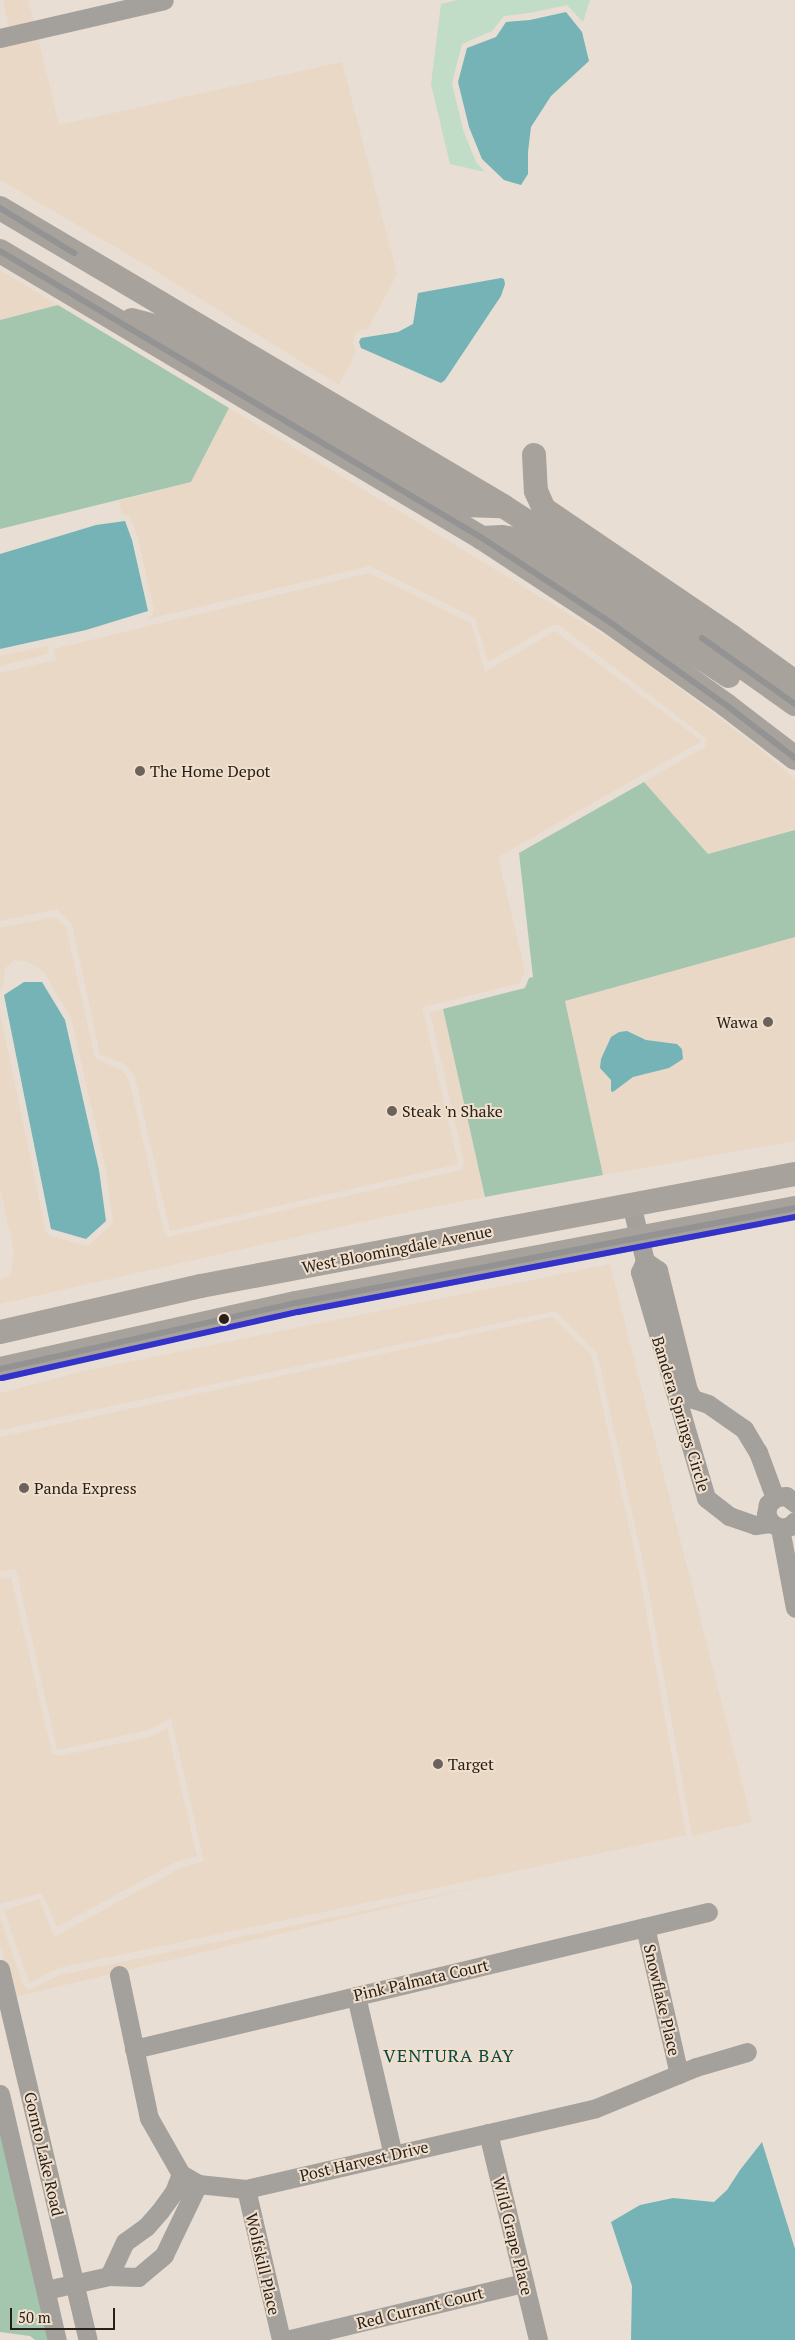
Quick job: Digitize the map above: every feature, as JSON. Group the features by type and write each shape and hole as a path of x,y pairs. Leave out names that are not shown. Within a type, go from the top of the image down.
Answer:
{"main road":[{"path":"0,208 503,506 639,594 795,705"},
{"path":"0,251 482,538 619,629 726,705 795,758"},
{"path":"102,312 166,329 464,505 503,506"},
{"path":"534,455 536,491 544,509 731,636 795,682"},
{"path":"482,538 502,537 524,541 749,689 795,705"},
{"name":"West Bloomingdale Avenue","path":"0,1332 201,1286 795,1174"},
{"name":"West Bloomingdale Avenue","path":"0,1369 204,1322 389,1284 795,1208"},
{"path":"201,1286 204,1322"}],"street":[{"path":"1,32 164,0"},
{"name":"Bandera Springs Circle","path":"631,1204 645,1261 640,1272 706,1498 729,1516 755,1526 782,1524"},
{"name":"Bandera Springs Circle","path":"645,1261 658,1270 690,1394 693,1399 708,1404 744,1429 758,1452 775,1498"},
{"path":"795,1502 786,1496 775,1498 766,1509 782,1524 795,1608"},
{"name":"Pink Palmata Court","path":"134,2049 708,1912"},
{"name":"Snowflake Place","path":"645,1927 679,2074"},
{"name":"Gornto Lake Road","path":"0,1969 88,2340"},
{"name":"Post Harvest Drive","path":"119,1975 149,2118 181,2174 198,2184 246,2189 596,2108 696,2066 747,2052"},
{"path":"356,1996 392,2155"},
{"name":"Gornto Lake Road","path":"0,2094 58,2340"},
{"name":"Wild Grape Place","path":"488,2133 538,2340"},
{"path":"109,2276 125,2242 146,2227 160,2211 174,2192 181,2174"},
{"path":"46,2290 109,2276 138,2277 164,2255 198,2184"},
{"name":"Wolfskill Place","path":"246,2189 280,2340"},
{"name":"Red Currant Court","path":"286,2340 524,2283"}],"shaded area":[{"path":"3,0 28,0 34,22 9,28"},
{"path":"38,38 59,125 342,62 397,274 368,329 358,331 355,334 353,343 356,352 339,385 141,262 0,180 0,47"},
{"path":"0,270 58,305 0,320"},
{"path":"229,408 628,650 754,744 795,779 795,830 708,854 644,782 705,747 707,739 559,625 552,625 488,662 475,618 370,566 144,620 152,616 154,609 138,538 130,517 122,514 119,501 191,482"},
{"path":"369,573 471,623 485,672 555,631 702,741 498,857 525,971 520,983 422,1007 458,1164 170,1231 135,1077 125,1064 100,1055 72,924 57,909 0,921 0,673 56,660 53,649"},
{"path":"48,646 48,654 0,666 0,656"},
{"path":"55,917 66,927 95,1058 121,1070 129,1080 164,1232 168,1237 461,1170 464,1162 430,1012 443,1009 485,1197 402,1213 0,1304 0,1280 11,1274 14,1252 0,1187 0,1013 46,1232 50,1236 88,1246 113,1223 106,1170 71,1018 44,972 28,962 15,960 5,968 3,988 0,990 0,928"},
{"path":"795,937 795,1141 603,1175 565,1001","holes":["627,1031 646,1040 677,1044 684,1055 669,1068 633,1077 615,1091 611,1091 610,1078"]},
{"path":"610,1264 752,1822 692,1836 646,1576 597,1353 555,1311 0,1430 0,1393 84,1371"},
{"path":"552,1317 591,1354 640,1577 686,1835 58,1968 29,1983 4,1910 39,1899 54,1937 179,1869 204,1861 171,1718 148,1730 57,1750 16,1569 0,1572 0,1437"},
{"path":"11,1577 52,1753 59,1756 150,1737 167,1728 197,1856 176,1862 57,1927 41,1893 0,1904 0,1579"},
{"path":"485,1885 15,1997 0,1944 0,1917 23,1985 29,1990 60,1975"}],"green space":[{"path":"458,0 590,0 583,22 567,5 504,16 492,31 462,44 452,83 463,130 476,162 485,172 450,164 431,84 441,4"},
{"path":"58,305 229,408 191,482 0,529 0,320"},
{"path":"644,782 708,854 795,830 795,937 565,1001 603,1175 485,1197 443,1009 525,988 529,978 533,977 519,853"},
{"path":"0,2126 50,2340 35,2340 30,2336 0,2332"}],"water":[{"path":"566,12 582,32 589,61 551,96 531,127 528,174 521,185 504,180 482,159 469,127 458,82 467,48 496,37 506,22 530,20"},
{"path":"504,279 505,284 501,296 445,380 441,383 361,348 359,342 361,338 398,332 413,324 418,293"},
{"path":"125,521 132,540 148,611 86,630 0,649 0,554 96,525"},
{"path":"24,982 42,982 65,1020 99,1170 106,1221 86,1239 51,1229 4,995"},
{"path":"627,1031 646,1040 677,1044 682,1049 683,1059 669,1068 633,1077 613,1092 611,1091 611,1080 600,1068 601,1059 611,1037 619,1032"},
{"path":"762,2142 795,2249 795,2340 631,2340 632,2286 611,2222 640,2205 673,2198 714,2202 727,2190"}],"transit line":[{"path":"0,208 74,253"},
{"path":"0,251 482,538 604,618 726,705 795,758"},
{"path":"702,638 795,704"},
{"path":"0,1369 296,1303 795,1208"},
{"path":"2,1378 298,1312 795,1217"}],"place":[{"name":"The Home Depot","path":"140,771"},
{"name":"Wawa","path":"768,1022"},
{"name":"Steak 'n Shake","path":"392,1111"},
{"name":"Panda Express","path":"24,1488"},
{"name":"Target","path":"438,1764"}],"district":[{"name":"VENTURA BAY","path":"449,2055"}]}
